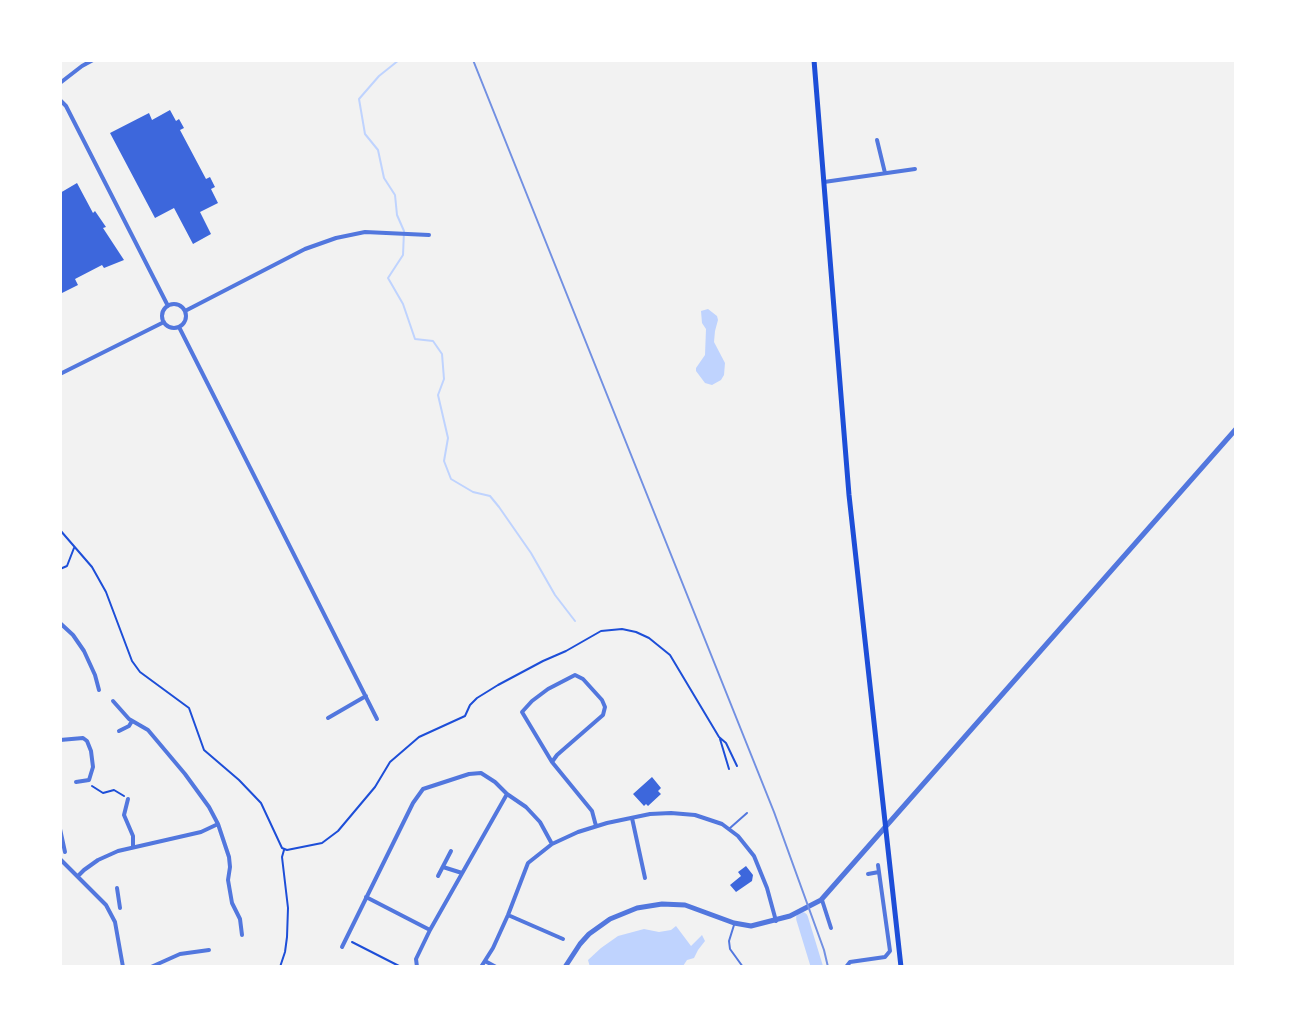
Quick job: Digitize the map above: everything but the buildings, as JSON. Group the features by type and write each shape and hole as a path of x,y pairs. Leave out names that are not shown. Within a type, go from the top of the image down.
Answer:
{"main road":[{"path":"814,60 849,495 901,967"}],"street":[{"path":"60,83 93,60"},
{"path":"60,100 66,106 168,306"},
{"path":"877,140 885,173"},
{"path":"824,182 915,169"},
{"path":"185,311 305,249 336,238 365,232 429,235"},
{"path":"175,305 185,311 185,320 179,327 172,328 164,322 163,313 168,306 175,305"},
{"path":"60,374 164,322"},
{"path":"179,327 377,719"},
{"path":"565,967 580,944 599,925 637,908 662,904 685,905 751,926 796,914 820,901 1236,429"},
{"path":"60,623 84,651 99,690"},
{"path":"552,762 603,715 605,707 602,700 583,679 575,675 540,695 522,712 552,762 592,811 596,826"},
{"path":"328,718 366,696"},
{"path":"113,701 133,721 148,730 209,807 229,857 228,880 242,935"},
{"path":"119,731 133,721"},
{"path":"60,740 85,739 91,751 93,767 89,780 92,786"},
{"path":"342,947 413,803 423,789 475,772 487,776 526,807 540,822 552,844"},
{"path":"76,782 89,780"},
{"path":"417,967 416,959 430,930 507,794"},
{"path":"128,799 124,815 133,836 133,846"},
{"path":"481,967 508,915 528,863 552,844 596,826 657,813 709,819 730,829 743,840 754,856 776,921"},
{"path":"632,817 645,878"},
{"path":"78,876 98,860 133,846 201,832 218,824"},
{"path":"60,829 65,852"},
{"path":"438,876 451,851"},
{"path":"60,859 106,905 115,922 123,967"},
{"path":"846,967 850,962 885,957 890,951 878,865"},
{"path":"443,867 462,873"},
{"path":"868,874 879,872"},
{"path":"117,888 120,908"},
{"path":"366,897 430,930"},
{"path":"106,905 119,900"},
{"path":"820,901 831,928"},
{"path":"508,915 563,939"},
{"path":"151,967 180,954 209,950"},
{"path":"485,961 496,967"}],"lane":[{"path":"730,829 747,813"},
{"path":"734,923 730,949 743,967"}],"path":[{"path":"60,530 92,567 106,592 132,661 140,672 189,708 204,750 261,803 282,848 322,843 338,831 375,787 390,762 419,737 465,716 477,698 498,685 601,631 622,629 636,632 662,647 676,664 719,737 729,769"},
{"path":"60,569 67,566 75,547"},
{"path":"719,737 726,743 737,766"},
{"path":"92,786 103,793 114,790 128,799"},
{"path":"280,967 287,937 282,857 285,849"},
{"path":"346,940 401,967"}],"water":[{"path":"708,309 717,316 714,342 725,363 724,375 712,385 705,383 696,371 705,355 706,329 701,311"},
{"path":"676,926 691,946 702,935 705,941 694,958 687,960 683,966 590,967 588,960 618,936 644,929 659,932 671,930"}],"waterway":[{"path":"399,60 379,76 359,99 365,134 378,150 384,178 395,195 397,215 404,231 403,255 388,278 403,304 415,339 433,341 442,354 444,379 438,395 448,438 444,461 451,479 473,492 490,496 575,621"},
{"path":"802,918 817,967"}],"railway":[{"path":"473,60 774,812 828,967"}]}
